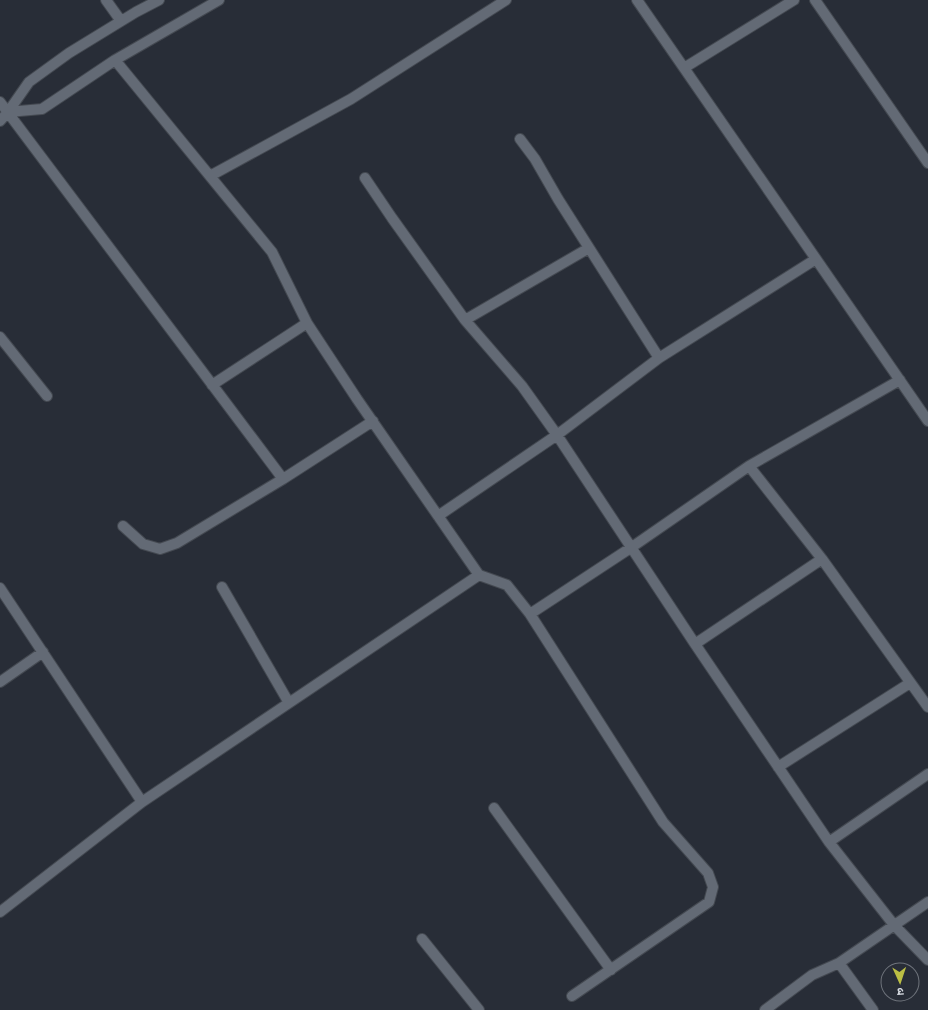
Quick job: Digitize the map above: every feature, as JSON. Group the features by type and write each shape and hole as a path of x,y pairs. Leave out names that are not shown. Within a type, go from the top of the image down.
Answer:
{"street":[{"path":"106,0 121,21"},
{"path":"0,121 29,82 69,53 158,0"},
{"path":"8,112 42,109 114,60 220,0"},
{"path":"210,176 351,99 506,0"},
{"path":"637,0 927,418"},
{"path":"684,68 794,0"},
{"path":"815,0 928,163"},
{"path":"114,60 272,252 307,323 373,422 479,575 507,585 530,614 663,822 708,873 713,887 709,902 572,996"},
{"path":"0,102 283,479"},
{"path":"520,139 535,159 558,199 659,358"},
{"path":"365,178 465,320 522,386 557,435 828,842 894,925 928,960"},
{"path":"465,320 589,248"},
{"path":"438,516 557,435 659,358 816,260"},
{"path":"212,385 307,323"},
{"path":"0,337 47,396"},
{"path":"530,614 632,547 749,466 900,380"},
{"path":"123,526 142,544 160,549 177,543 283,479 373,422"},
{"path":"749,466 822,559 928,707"},
{"path":"695,644 822,559"},
{"path":"0,912 142,802 479,575"},
{"path":"222,587 289,703"},
{"path":"0,588 142,802"},
{"path":"0,682 43,652"},
{"path":"778,767 910,683"},
{"path":"828,842 928,774"},
{"path":"494,808 611,970"},
{"path":"764,1010 812,975 838,963 928,902"},
{"path":"422,939 479,1010"},
{"path":"838,963 873,1010"}]}
